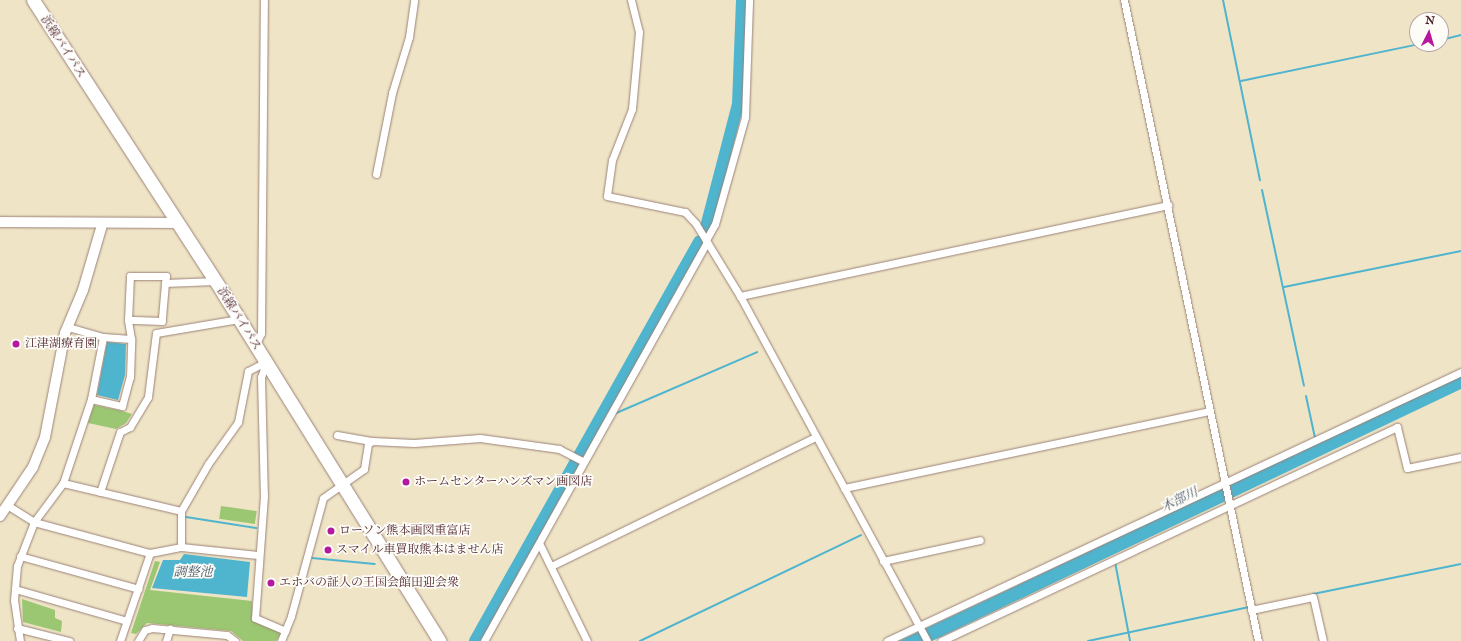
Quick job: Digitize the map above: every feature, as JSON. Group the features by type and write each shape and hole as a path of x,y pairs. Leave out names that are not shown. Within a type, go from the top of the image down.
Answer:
{"highway":[{"name":"浜線バイパス","path":"33,0 176,223 215,281 440,641"}],"street":[{"path":"255,346 262,333 264,0"},
{"path":"376,174 392,93 410,37 414,0"},
{"path":"630,0 639,32 632,109 612,160 607,196 685,212 707,241 740,296 814,438 844,488 927,641"},
{"path":"484,641 540,545 583,461 707,241 715,224 745,117 749,0"},
{"path":"1124,0 1258,641"},
{"path":"740,296 1168,205"},
{"path":"0,222 102,225 176,223"},
{"path":"0,516 33,467 45,437 68,327 83,290 102,225"},
{"path":"91,399 122,406 130,376 131,339 128,320 130,276 166,276 162,321 128,320"},
{"path":"165,283 215,281"},
{"path":"100,492 120,432 130,427 148,396 156,333 238,319"},
{"path":"68,327 103,337 131,339"},
{"path":"20,641 17,628 15,590 20,556 34,522 63,483 91,399 103,337"},
{"path":"181,547 181,511 208,464 238,422 248,370 266,362"},
{"path":"266,362 261,377 264,496 258,556 256,618 285,631"},
{"path":"887,641 1225,484 1461,372"},
{"path":"844,488 1209,411"},
{"path":"941,641 1397,427 1407,468 1461,457"},
{"path":"337,435 372,441 414,444 480,438 569,452 583,461"},
{"path":"551,566 814,438"},
{"path":"280,641 285,631 323,498 342,482 364,469 368,444 372,441"},
{"path":"63,483 181,511"},
{"path":"7,505 34,522 150,553 181,547 258,556"},
{"path":"883,561 980,540"},
{"path":"540,545 587,641"},
{"path":"120,641 139,590 150,553"},
{"path":"20,556 139,590"},
{"path":"15,590 127,621"},
{"path":"1251,610 1313,597 1323,641"},
{"path":"17,628 69,641"},
{"path":"138,641 145,630 170,629 227,634 235,641"},
{"path":"166,641 170,629"}],"green space":[{"path":"94,405 132,414 126,423 116,429 88,423"},
{"path":"221,506 257,511 255,524 219,519"},
{"path":"155,561 160,562 150,590 252,601 252,620 281,633 276,641 243,641 231,631 147,623 136,634 131,633"},
{"path":"22,599 55,610 55,618 62,621 61,632 23,622"}],"water":[{"path":"107,342 126,344 125,375 118,400 97,395"},
{"path":"1461,376 1461,389 932,641 899,641"},
{"name":"調整池","path":"184,554 250,562 247,597 152,588 163,560 180,560"}],"waterway":[{"path":"706,227 738,104 742,0"},
{"path":"1223,0 1260,180"},
{"path":"1449,38 1461,35"},
{"path":"1241,81 1409,46"},
{"path":"1262,190 1304,386"},
{"path":"475,641 699,242"},
{"path":"1284,287 1461,251"},
{"path":"614,414 757,352"},
{"path":"1306,396 1315,438"},
{"path":"596,422 606,418"},
{"path":"186,517 256,528"},
{"path":"640,641 861,535"},
{"path":"312,558 375,564"},
{"path":"1115,562 1130,641"},
{"path":"1313,594 1461,564"},
{"path":"1088,641 1250,607"}],"place":[{"name":"江津湖療育園","path":"16,344"},
{"name":"ホームセンターハンズマン画図店","path":"406,482"},
{"name":"ローソン熊本画図重富店","path":"331,531"},
{"name":"スマイル車買取熊本はません店","path":"328,550"},
{"name":"エホバの証人の王国会館田迎会衆","path":"271,583"}],"water label":[{"name":"木部川","path":"1180,501"}]}
